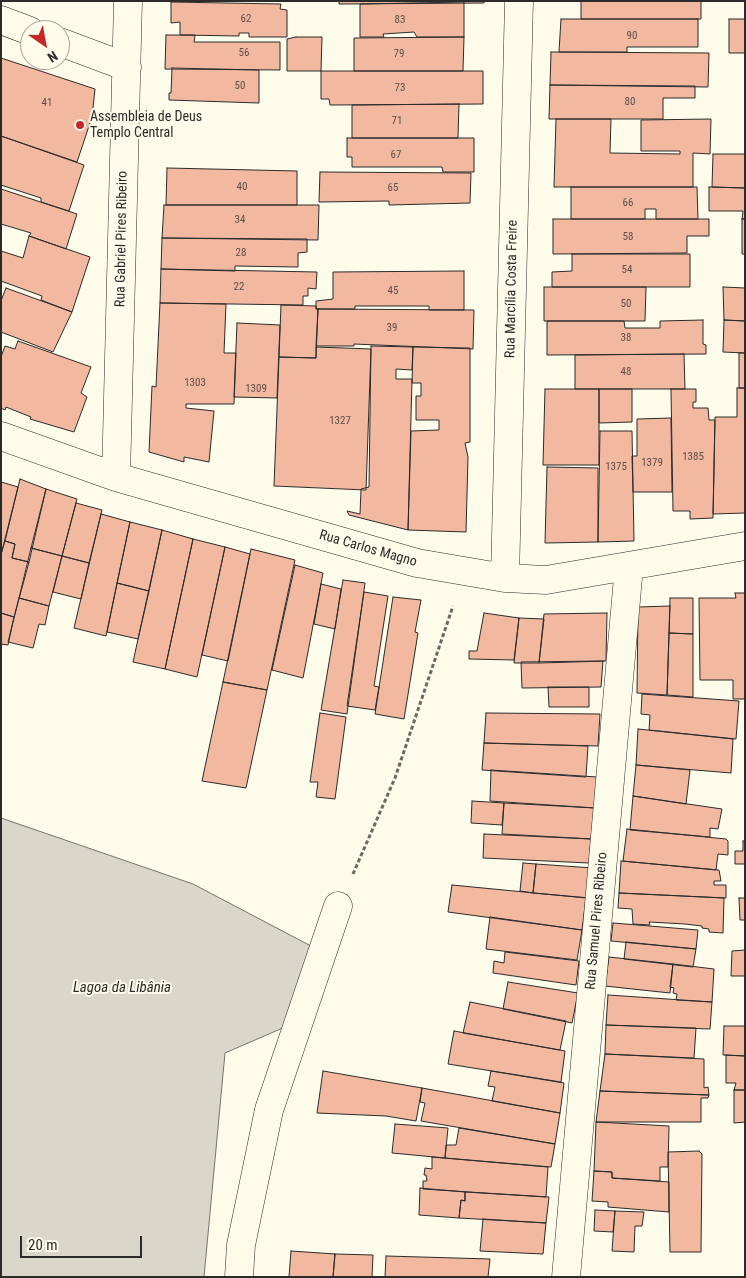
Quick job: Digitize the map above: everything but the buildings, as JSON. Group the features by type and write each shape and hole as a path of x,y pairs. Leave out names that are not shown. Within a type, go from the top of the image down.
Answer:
{"street":[{"name":"Rua Gabriel Pires Ribeiro","path":"116,477 128,1"},
{"name":"Rua Marcília Costa Freire","path":"505,578 520,1"},
{"path":"1,20 20,27"},
{"path":"70,46 126,67"},
{"name":"Rua Carlos Magno","path":"1,436 116,477 417,563 505,578 546,580 745,546"},
{"name":"Rua Samuel Pires Ribeiro","path":"566,1277 629,566"},
{"path":"239,1277 241,1245 269,1110 338,906"}],"path":[{"path":"338,906 395,778 464,571"}],"water":[{"name":"Lagoa da Libânia","path":"1,818 193,884 311,946 285,1027 225,1053 204,1277 1,1277"}],"place":[{"name":"Assembleia de Deus Templo Central","path":"80,125"}]}
